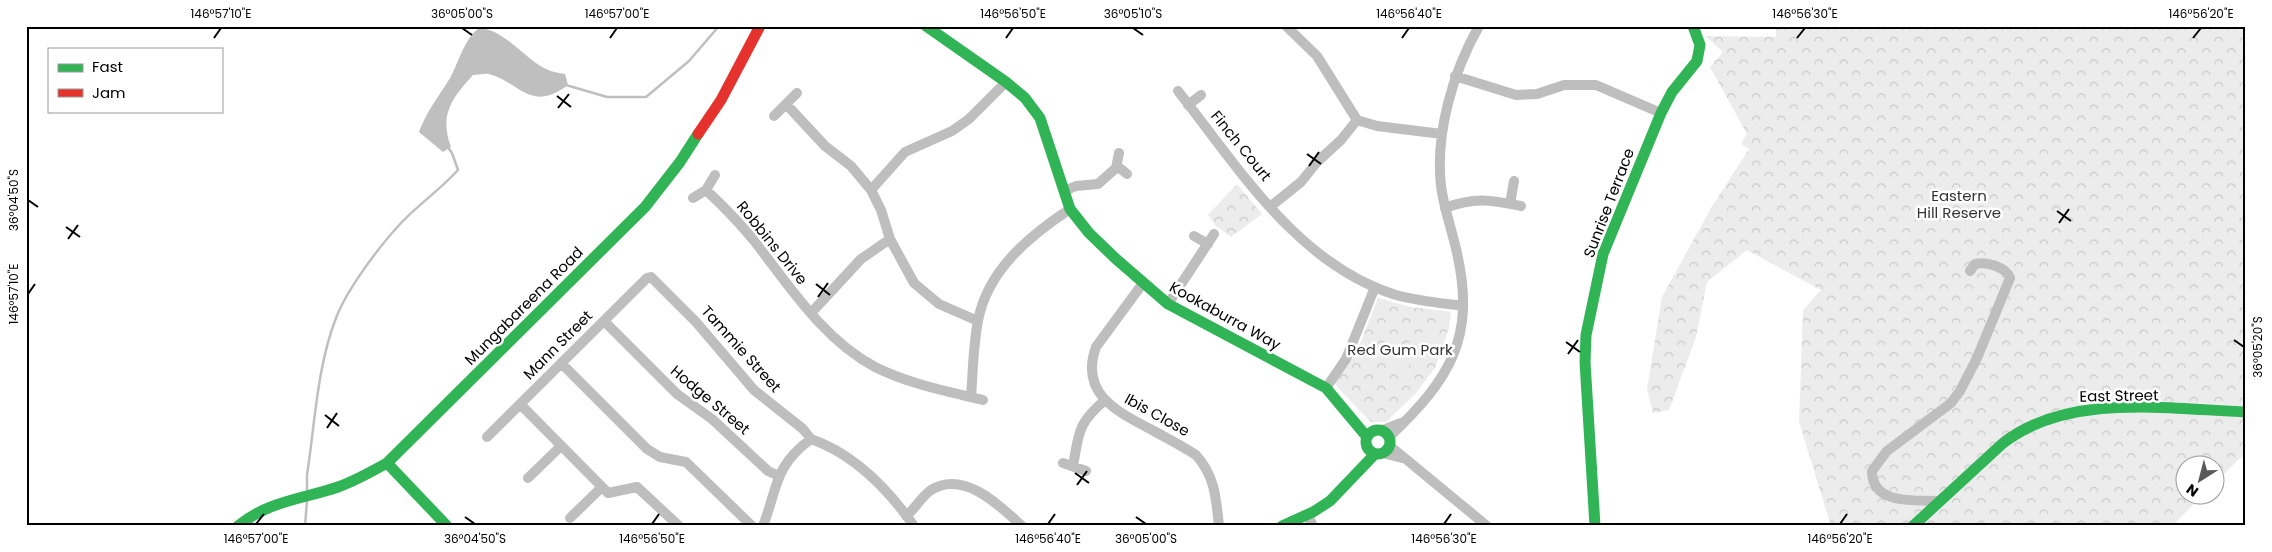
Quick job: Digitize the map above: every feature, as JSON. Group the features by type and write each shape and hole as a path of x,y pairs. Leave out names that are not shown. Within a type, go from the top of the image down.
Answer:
{"street":[{"name":"Mungabareena Road","path":"238,526 257,511 298,496 318,492 353,480 387,463 645,207 680,162 721,100 760,26"},
{"name":"Kookaburra Way","path":"926,26 1006,82 1025,98 1040,118 1070,209 1089,233 1168,304 1326,388 1354,419 1379,441"},
{"path":"1286,26 1317,56 1357,120 1377,126 1442,134"},
{"path":"1282,526 1311,521 1360,466 1379,441 1406,420 1435,388 1448,368 1460,333 1463,306 1462,279 1445,208 1441,170 1442,134 1455,76 1478,26"},
{"name":"Sunrise Terrace","path":"1595,526 1585,362 1586,335 1602,254 1661,113 1672,92 1697,61 1700,45 1693,26"},
{"path":"1455,76 1516,95 1537,94 1564,85 1596,85 1661,113"},
{"path":"870,190 905,152 952,131 969,119 1006,82"},
{"name":"Finch Court","path":"1178,91 1271,206 1299,238 1321,256 1348,274 1375,287 1414,300 1463,306"},
{"path":"774,116 797,93"},
{"name":"Finch Court","path":"1188,105 1201,95"},
{"path":"786,104 826,146 850,166 870,190 881,210 890,239 914,283 939,304 978,321"},
{"path":"1271,206 1301,182 1317,162 1341,140 1357,120"},
{"path":"1064,191 1076,186 1098,184 1116,168 1119,153"},
{"path":"1116,168 1121,169 1127,174"},
{"path":"693,198 706,190 715,175"},
{"path":"1510,204 1514,181"},
{"name":"Robbins Drive","path":"706,190 736,219 755,242 784,284 839,341 874,366 911,382 983,400"},
{"path":"1445,208 1465,201 1485,200 1521,206"},
{"path":"971,397 978,321 985,298 996,277 1030,237 1070,209"},
{"path":"1168,304 1214,234"},
{"path":"1194,236 1208,244"},
{"path":"811,312 861,259 890,239"},
{"path":"1939,501 1902,499 1883,494 1874,483 1872,470 1887,451 1951,403 1977,358 2010,278 2002,269 1982,263 1975,264 1970,270"},
{"name":"Mann Street","path":"487,437 646,278 651,277"},
{"name":"Tammie Street","path":"651,277 696,322 754,390 803,429 811,439 836,451 872,476 914,526"},
{"name":"Ibis Close","path":"1143,282 1102,338 1093,356 1092,372 1094,380 1104,401 1114,410 1196,455 1206,466 1212,478 1219,526"},
{"path":"1326,388 1346,359 1375,287"},
{"name":"Hodge Street","path":"604,321 676,394 712,419 768,471 779,476"},
{"path":"561,363 647,449 660,457 686,462 752,526"},
{"path":"1086,471 1068,464 1080,430 1095,409 1104,401"},
{"path":"520,404 608,494 632,487 637,488 679,526"},
{"name":"East Street","path":"1913,526 2000,445 2018,431 2068,412 2107,408 2246,412"},
{"path":"762,526 779,476 789,458 811,439"},
{"path":"1379,441 1405,459 1486,526"},
{"path":"528,478 561,446"},
{"path":"387,463 447,526"},
{"path":"906,516 930,491 948,484 980,492 998,504 1022,526"},
{"path":"570,518 602,487"}],"green space":[{"name":"Eastern Hill Reserve","path":"1776,26 2246,26 2246,462 2241,457 2224,474 2224,454 2174,454 2174,504 2194,504 2172,526 1831,526 1799,422 1803,310 1821,290 1747,250 1707,282 1696,337 1669,410 1653,413 1647,389 1662,297 1711,208 1749,149 1741,144 1747,134 1710,67 1723,52 1705,36 1776,37"},
{"path":"1237,184 1262,214 1231,237 1216,226 1208,215"},
{"name":"Red Gum Park","path":"1378,298 1411,307 1451,312 1449,328 1435,368 1415,394 1386,422 1371,422 1335,383 1360,344"},
{"path":"1426,330 1437,344 1403,370 1392,356"}],"shaded area":[{"path":"479,28 497,33 546,69 565,74 568,85 555,93 535,96 489,74 473,75 459,91 450,108 446,125 451,147 443,152 419,132 429,111 450,78 469,38"}],"waterway":[{"path":"566,85 607,97 646,97 689,61 719,26"},
{"path":"307,490 307,475 317,395 325,356 336,318 356,281 384,242 409,215 458,170 452,153 447,146"},
{"path":"305,526 307,500"}],"traffic: fast":[{"path":"926,26 1006,82 1025,98 1040,118 1070,209 1089,233 1115,258 1168,304 1326,388 1367,437"},
{"path":"1595,526 1585,362 1586,335 1603,254 1661,113 1672,92 1697,61 1700,45 1693,26"},
{"path":"238,526 261,511 344,485 387,463 645,207 680,162 698,134"},
{"path":"1913,526 2002,444 2028,428 2057,417 2087,410 2120,407 2246,412"},
{"path":"1373,430 1383,430 1390,437 1390,442 1390,447 1383,454 1373,454 1366,447 1366,437 1373,430"},
{"path":"1282,526 1313,512 1330,501 1375,454"},
{"path":"387,463 447,526"}],"traffic: jam":[{"path":"698,134 721,100 760,26"}]}
